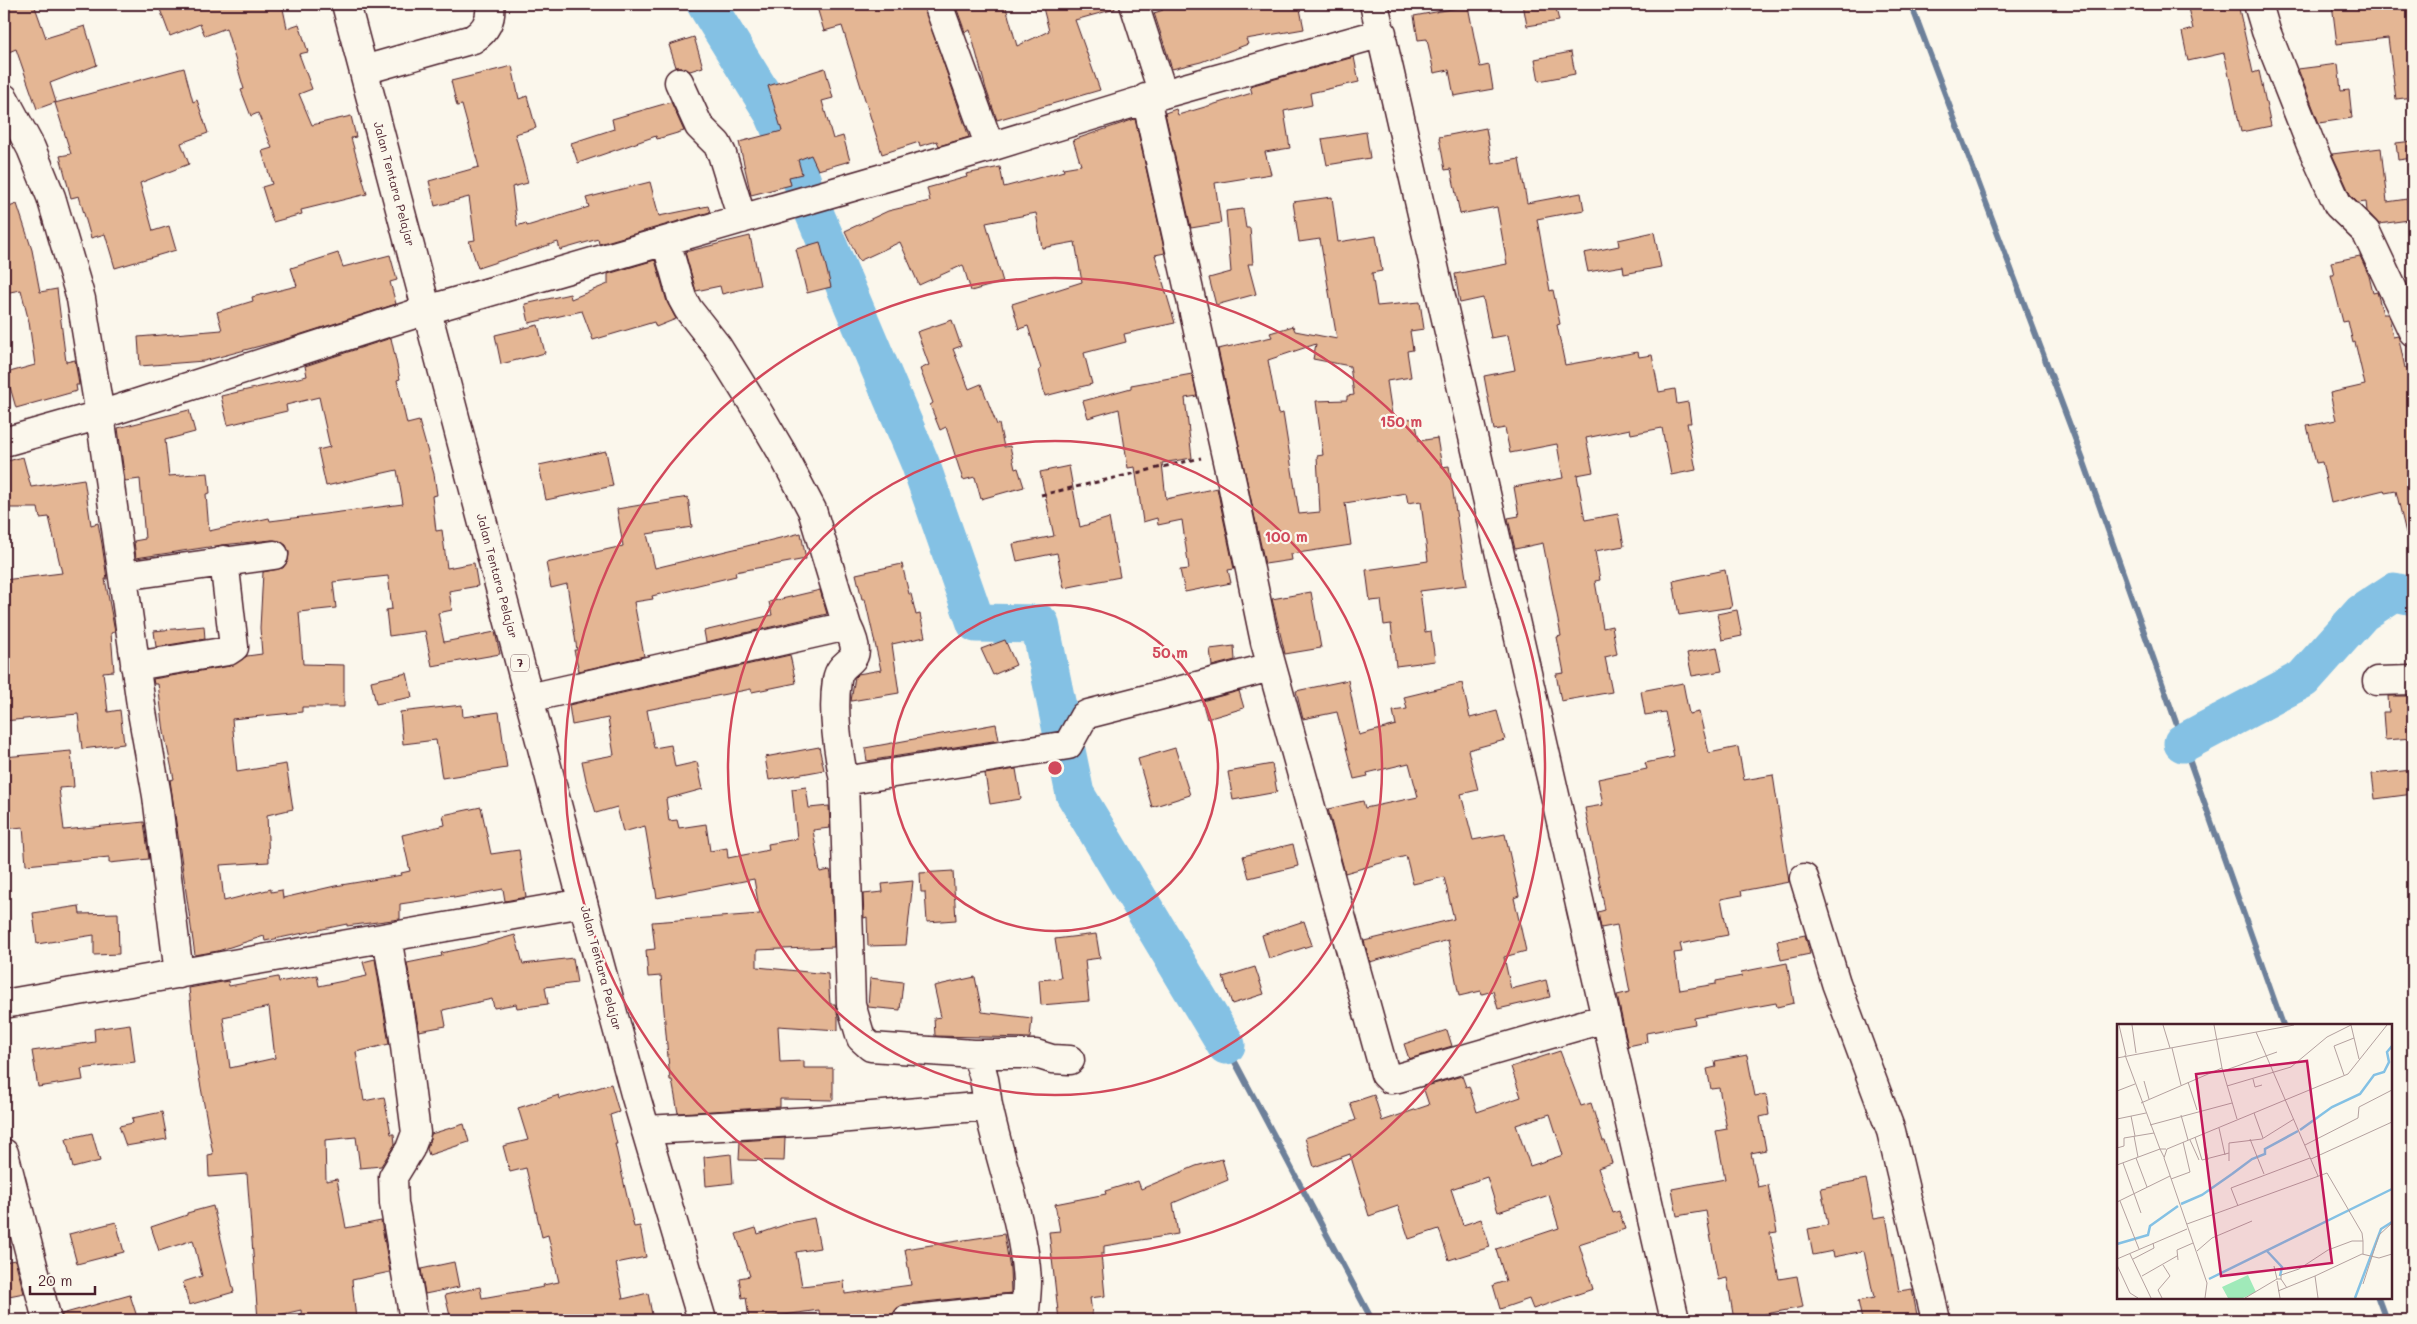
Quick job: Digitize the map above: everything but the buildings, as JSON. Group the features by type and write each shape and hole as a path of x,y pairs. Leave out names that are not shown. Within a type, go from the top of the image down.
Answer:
{"main road":[{"name":"Jalan Tentara Pelajar","path":"346,4 583,903 646,1130 702,1320"},
{"path":"364,70 474,39 487,26 491,12 490,4"},
{"path":"938,4 990,147"},
{"path":"1134,4 1225,452 1272,667 1385,1074 1390,1079 1398,1078 1606,1018"},
{"path":"1374,4 1676,1320"},
{"path":"2258,4 2266,31 2311,145 2338,205 2366,232 2413,332"},
{"path":"4,442 100,415 427,310 990,147 1154,96 1382,33"},
{"path":"678,82 699,126 717,144 722,154 742,219"},
{"path":"4,98 31,148 51,197 81,299 100,415 135,666 158,806 179,974"},
{"path":"666,241 682,298 688,309 717,346 757,410 812,510 847,626 855,643 855,656 850,663 842,668 838,678 836,699 839,754 844,781 851,1004 861,1038 871,1047 974,1054 1036,1054 1052,1059 1070,1060"},
{"path":"123,576 224,560 274,555"},
{"path":"135,666 228,651 234,647 224,560"},
{"path":"529,698 847,626"},
{"path":"844,781 1065,745 1084,716 1088,714 1272,667"},
{"path":"2377,681 2413,680"},
{"path":"1804,878 1836,983 1891,1132 1936,1320"},
{"path":"4,1004 583,903"},
{"path":"387,937 403,1031 416,1132 410,1148 396,1170 393,1187 414,1320"},
{"path":"907,1320 1025,1314 1027,1283 1021,1235 988,1106 986,1083 980,1062 974,1054"},
{"path":"646,1130 814,1121 988,1106"},
{"path":"4,1153 47,1320"}],"path":[{"path":"1041,495 1225,452"}],"waterway":[{"path":"706,4 774,114 802,181"},
{"path":"1911,4 2085,465 2283,1024"},
{"path":"810,203 920,463 976,623 1040,624 1075,794 1226,1045"},
{"path":"2183,743 2303,679 2362,613 2394,592 2413,596"},
{"path":"1226,1045 1372,1320"},
{"path":"2378,1299 2386,1320"}]}
